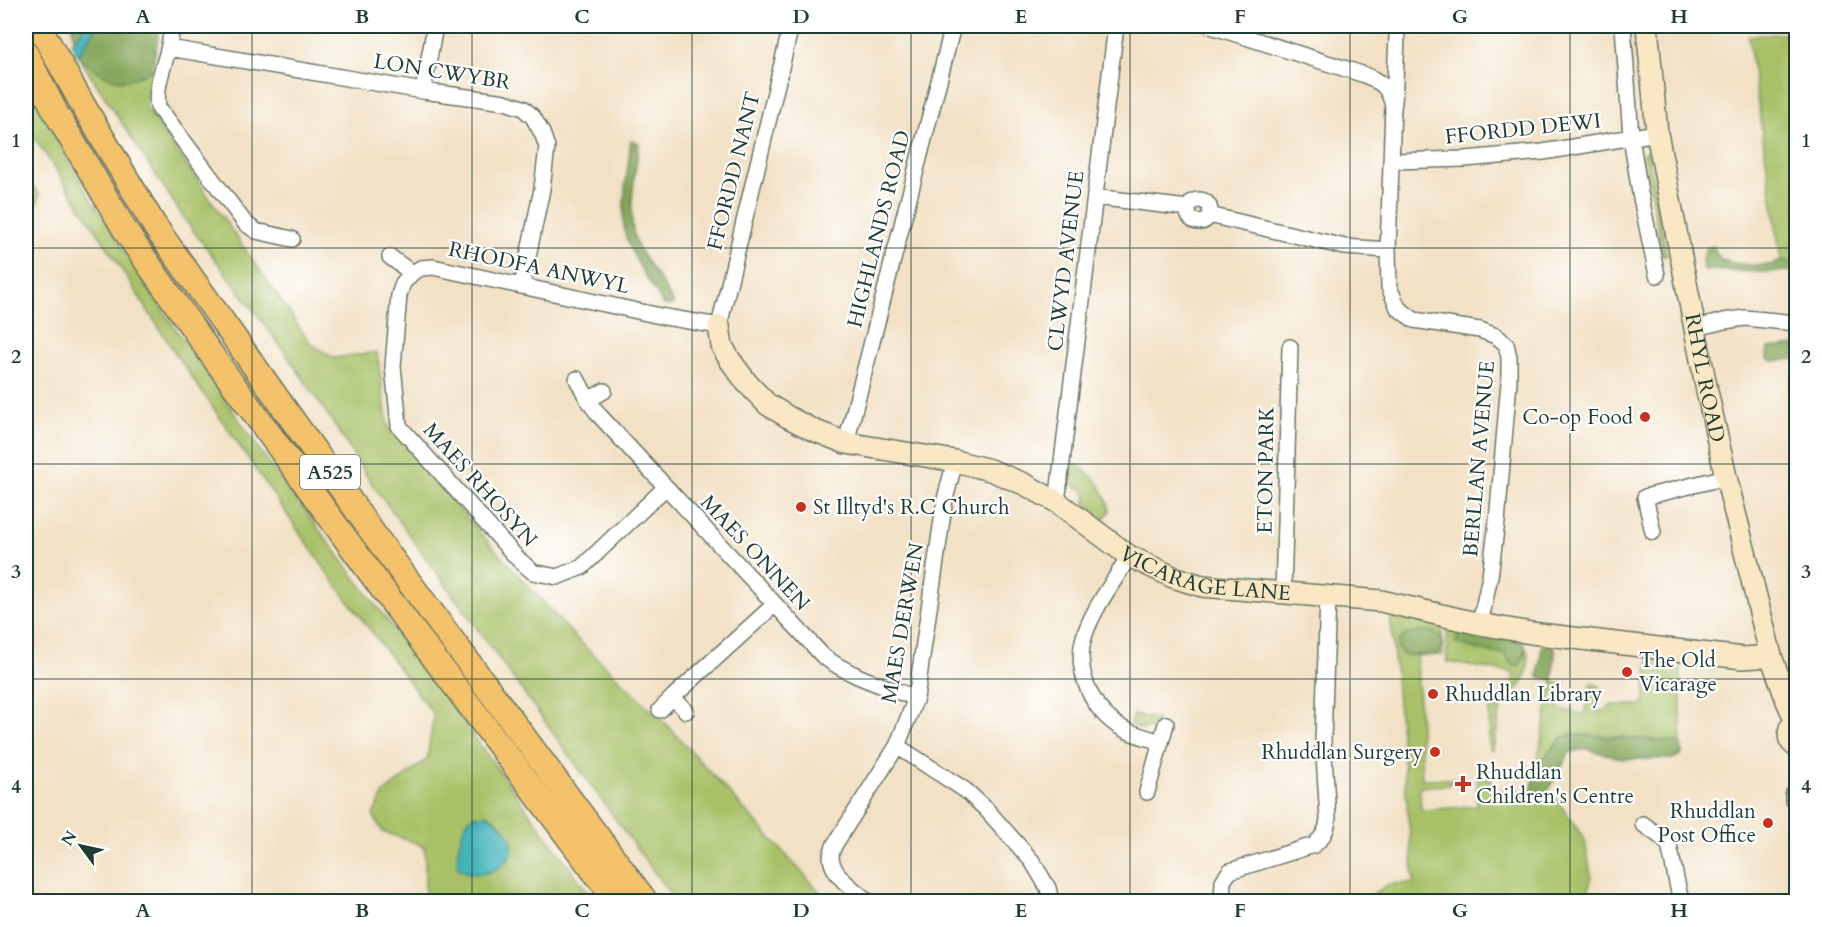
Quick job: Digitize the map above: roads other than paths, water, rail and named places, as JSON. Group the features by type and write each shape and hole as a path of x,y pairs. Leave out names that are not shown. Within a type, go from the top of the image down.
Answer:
{"main road":[{"name":"A525","path":"39,26 154,225 375,536 646,902"},
{"name":"A525","path":"26,54 56,113 128,235 382,590 617,902"}],"street":[{"path":"172,26 169,48 160,77 158,107 244,223 274,241 292,239"},
{"path":"423,91 435,26"},
{"name":"FFORDD NANT","path":"719,326 791,26"},
{"name":"HIGHLANDS ROAD","path":"846,443 953,26"},
{"name":"CLWYD AVENUE","path":"1057,502 1116,26"},
{"path":"1210,26 1365,75 1381,83 1390,92 1394,106"},
{"path":"1623,26 1631,137 1657,275"},
{"name":"RHYL ROAD","path":"1647,26 1657,133 1707,391 1771,656 1797,722"},
{"name":"BERLLAN AVENUE","path":"1397,37 1388,250 1389,287 1398,308 1414,320 1480,330 1496,336 1506,344 1509,357 1509,382 1497,522 1490,576 1480,624"},
{"name":"LON CWYBR","path":"169,48 423,91 505,102 523,108 533,117 547,147 542,189 522,285"},
{"name":"FFORDD DEWI","path":"1392,160 1465,159 1543,153 1657,133"},
{"path":"1095,197 1188,208 1191,219 1197,222 1209,215 1345,247 1388,250"},
{"path":"390,257 412,273"},
{"name":"RHODFA ANWYL","path":"412,273 421,268 433,267 665,317 719,326"},
{"name":"MAES RHOSYN","path":"412,273 403,283 399,296 393,366 399,426 518,560 532,572 557,577 582,567 665,488"},
{"path":"1696,328 1745,318 1797,323"},
{"name":"VICARAGE LANE","path":"719,326 722,346 747,383 767,404 788,417 846,443 956,461 990,470 1024,484 1057,502 1129,556 1173,577 1202,586 1381,601 1480,624 1531,633 1743,658 1771,656"},
{"name":"ETON PARK","path":"1283,594 1290,347"},
{"name":"MAES ONNEN","path":"577,379 599,415 823,656 837,667 853,675 916,698"},
{"path":"588,400 604,391"},
{"name":"MAES DERWEN","path":"869,902 836,872 831,857 835,844 897,746 916,698 945,499 956,461"},
{"path":"1653,532 1645,497 1726,477"},
{"path":"1129,556 1094,614 1084,637 1081,659 1086,685 1098,708 1115,724 1131,733 1161,742"},
{"path":"1222,902 1223,881 1230,871 1314,845 1327,830 1323,740 1328,597"},
{"path":"660,710 774,605"},
{"path":"674,698 686,711"},
{"path":"1797,722 1790,728 1789,737 1797,746"},
{"path":"1147,792 1166,724"},
{"path":"897,746 965,790 986,808 1032,861 1048,888 1051,902"},
{"path":"1643,824 1669,845 1681,902"}],"water":[{"path":"84,26 97,26 78,56 71,43"},
{"path":"487,814 505,829 512,843 511,855 504,864 492,871 479,874 467,872 457,866 461,834 469,819"}],"place":[{"name":"Co-op Food","path":"1645,417"},
{"name":"St Illtyd's R.C Church","path":"801,507"},
{"name":"The Old Vicarage","path":"1627,672"},
{"name":"Rhuddlan Library","path":"1433,694"},
{"name":"Rhuddlan Surgery","path":"1435,752"},
{"name":"Rhuddlan Children's Centre","path":"1463,784"},
{"name":"Rhuddlan Post Office","path":"1768,823"}]}
